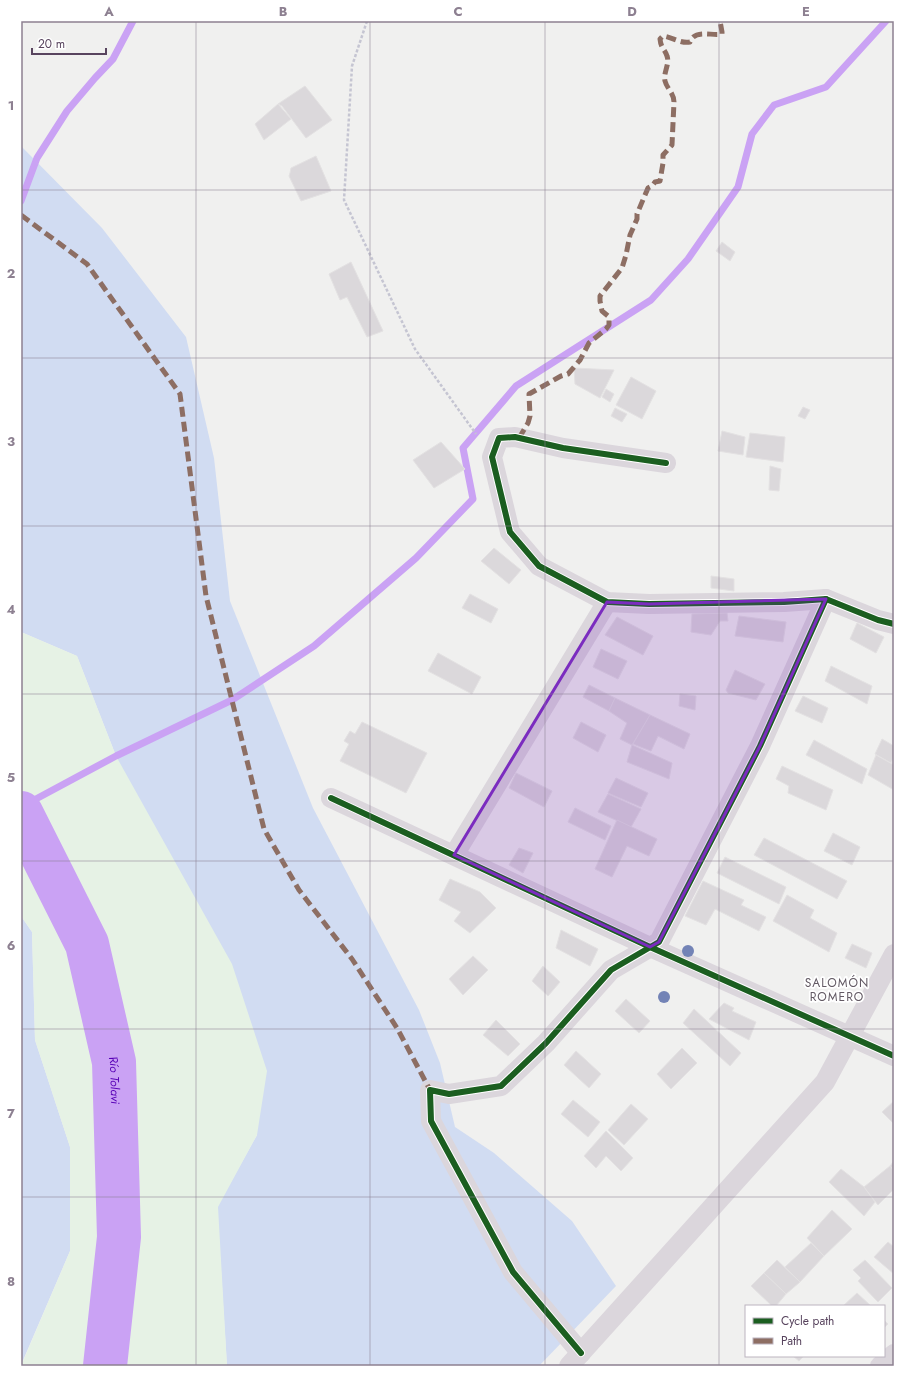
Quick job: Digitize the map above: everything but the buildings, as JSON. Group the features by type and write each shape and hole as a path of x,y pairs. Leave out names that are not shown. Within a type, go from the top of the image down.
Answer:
{"street":[{"path":"666,463 563,448 515,437 499,438 492,457 510,532 539,566 608,602 657,604 784,602 826,598 878,620 894,624"},
{"path":"826,598 760,746 659,942 611,970 546,1043 501,1086 449,1094 430,1090 431,1121 513,1272 575,1360 825,1082 894,954"},
{"path":"454,855 608,602"},
{"path":"332,798 650,947 894,1056"},
{"path":"880,1366 894,1354"}],"path":[{"path":"367,21 352,66 344,200 415,349 492,457"}],"highlighted area":[{"path":"826,599 760,746 659,942 650,947 454,855 607,602 649,604"}],"shaded area":[{"path":"21,146 102,228 186,337 214,458 230,601 313,808 419,1010 440,1063 455,1127 494,1153 572,1221 616,1286 539,1366 227,1366 217,1207 257,1135 116,756 77,656 21,632"},
{"path":"21,916 32,932 35,1040 70,1147 70,1251 21,1365"}],"sand":[{"path":"21,632 77,656 116,756 232,964 267,1071 257,1135 218,1207 227,1366 21,1366 70,1251 70,1147 35,1040 32,932 21,916"}],"waterway":[{"path":"21,201 37,158 67,111 113,59 133,21"},
{"path":"21,807 116,756 232,700 314,646 416,558 473,499 463,448 516,386 651,300 688,259 738,187 752,134 774,105 826,87 886,21"},
{"name":"Río Tolavi","path":"21,813 87,944 114,1062 119,1237 105,1366"}],"marked path":[{"path":"519,438 528,423 530,416 529,394 561,376 568,374 580,360 589,343 609,325 608,316 602,311 600,296 622,268 630,235 648,188 655,182 660,181 663,155 672,145 674,102 673,96 665,81 668,59 661,45 660,39 663,36 690,42 692,38 699,34 722,34 720,21"},
{"path":"21,215 87,264 180,394 206,596 264,829 299,890 352,959 397,1028 430,1090"}],"cycle path":[{"path":"666,463 563,448 515,437 499,438 492,457 510,532 539,566 607,602 649,604 784,602 826,599 878,620 894,624"},
{"path":"581,1353 513,1272 431,1121 430,1090 449,1094 501,1086 546,1043 611,970 659,942 760,746 826,599"},
{"path":"331,798 650,947 894,1056"}],"district":[{"name":"SALOMÓN ROMERO","path":"837,990"}]}
